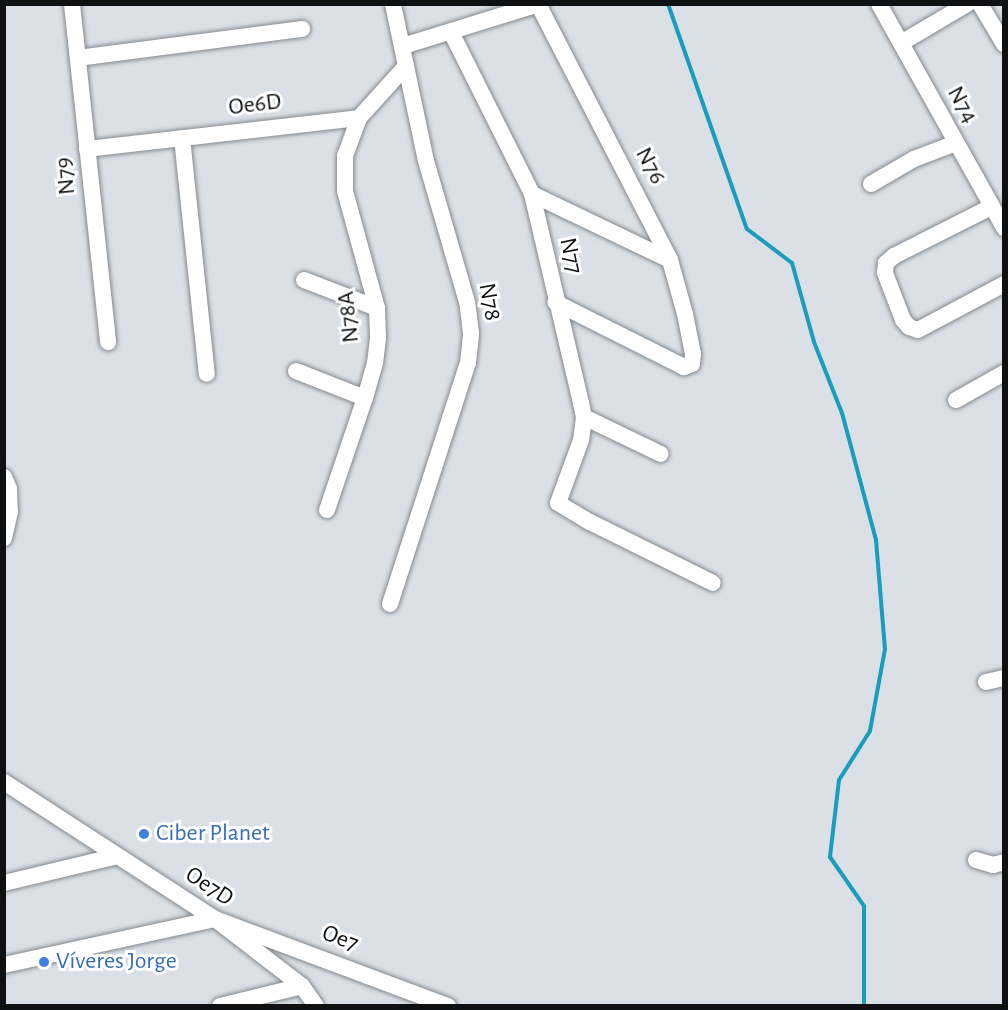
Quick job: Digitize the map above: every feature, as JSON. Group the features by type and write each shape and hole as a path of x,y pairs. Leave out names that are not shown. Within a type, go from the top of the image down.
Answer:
{"street":[{"name":"N79","path":"72,4 108,342"},
{"name":"N78","path":"390,604 468,363 471,333 467,302 426,161 393,4"},
{"name":"N74","path":"879,4 1004,228"},
{"path":"901,43 967,4"},
{"path":"980,4 1004,44"},
{"path":"403,46 538,5"},
{"name":"N76","path":"538,5 670,260 685,314 693,360 690,367 684,367 555,302"},
{"path":"78,58 302,29"},
{"name":"N77","path":"451,32 532,194 555,302 584,417 580,440 558,503 590,522 713,584"},
{"path":"358,118 406,66"},
{"name":"Oe6D","path":"87,149 358,118"},
{"name":"N78A","path":"327,510 365,398 375,363 378,337 377,308 345,191 345,156 358,118"},
{"path":"182,138 207,374"},
{"path":"871,184 914,159 956,143"},
{"path":"532,194 670,260"},
{"path":"991,207 904,252 886,263 884,269 889,289 909,327 918,330 1004,284"},
{"path":"304,280 377,308"},
{"path":"296,371 365,398"},
{"path":"956,400 1004,373"},
{"path":"584,417 661,454"},
{"path":"4,538 10,512 6,484"},
{"path":"986,682 1004,678"},
{"name":"Oe7D","path":"4,782 215,920 302,986 316,1005"},
{"path":"4,883 117,856"},
{"path":"976,860 993,865 1004,862"},
{"path":"4,965 215,920"},
{"name":"Oe7","path":"215,920 448,1005"},
{"path":"220,1005 302,986"}],"waterway":[{"path":"668,4 747,229 792,263 814,342 842,413 876,540 885,649 870,731 839,780 830,857 864,906 864,1006"}],"place":[{"name":"Ciber Planet","path":"144,834"},
{"name":"Víveres Jorge","path":"44,962"}]}
